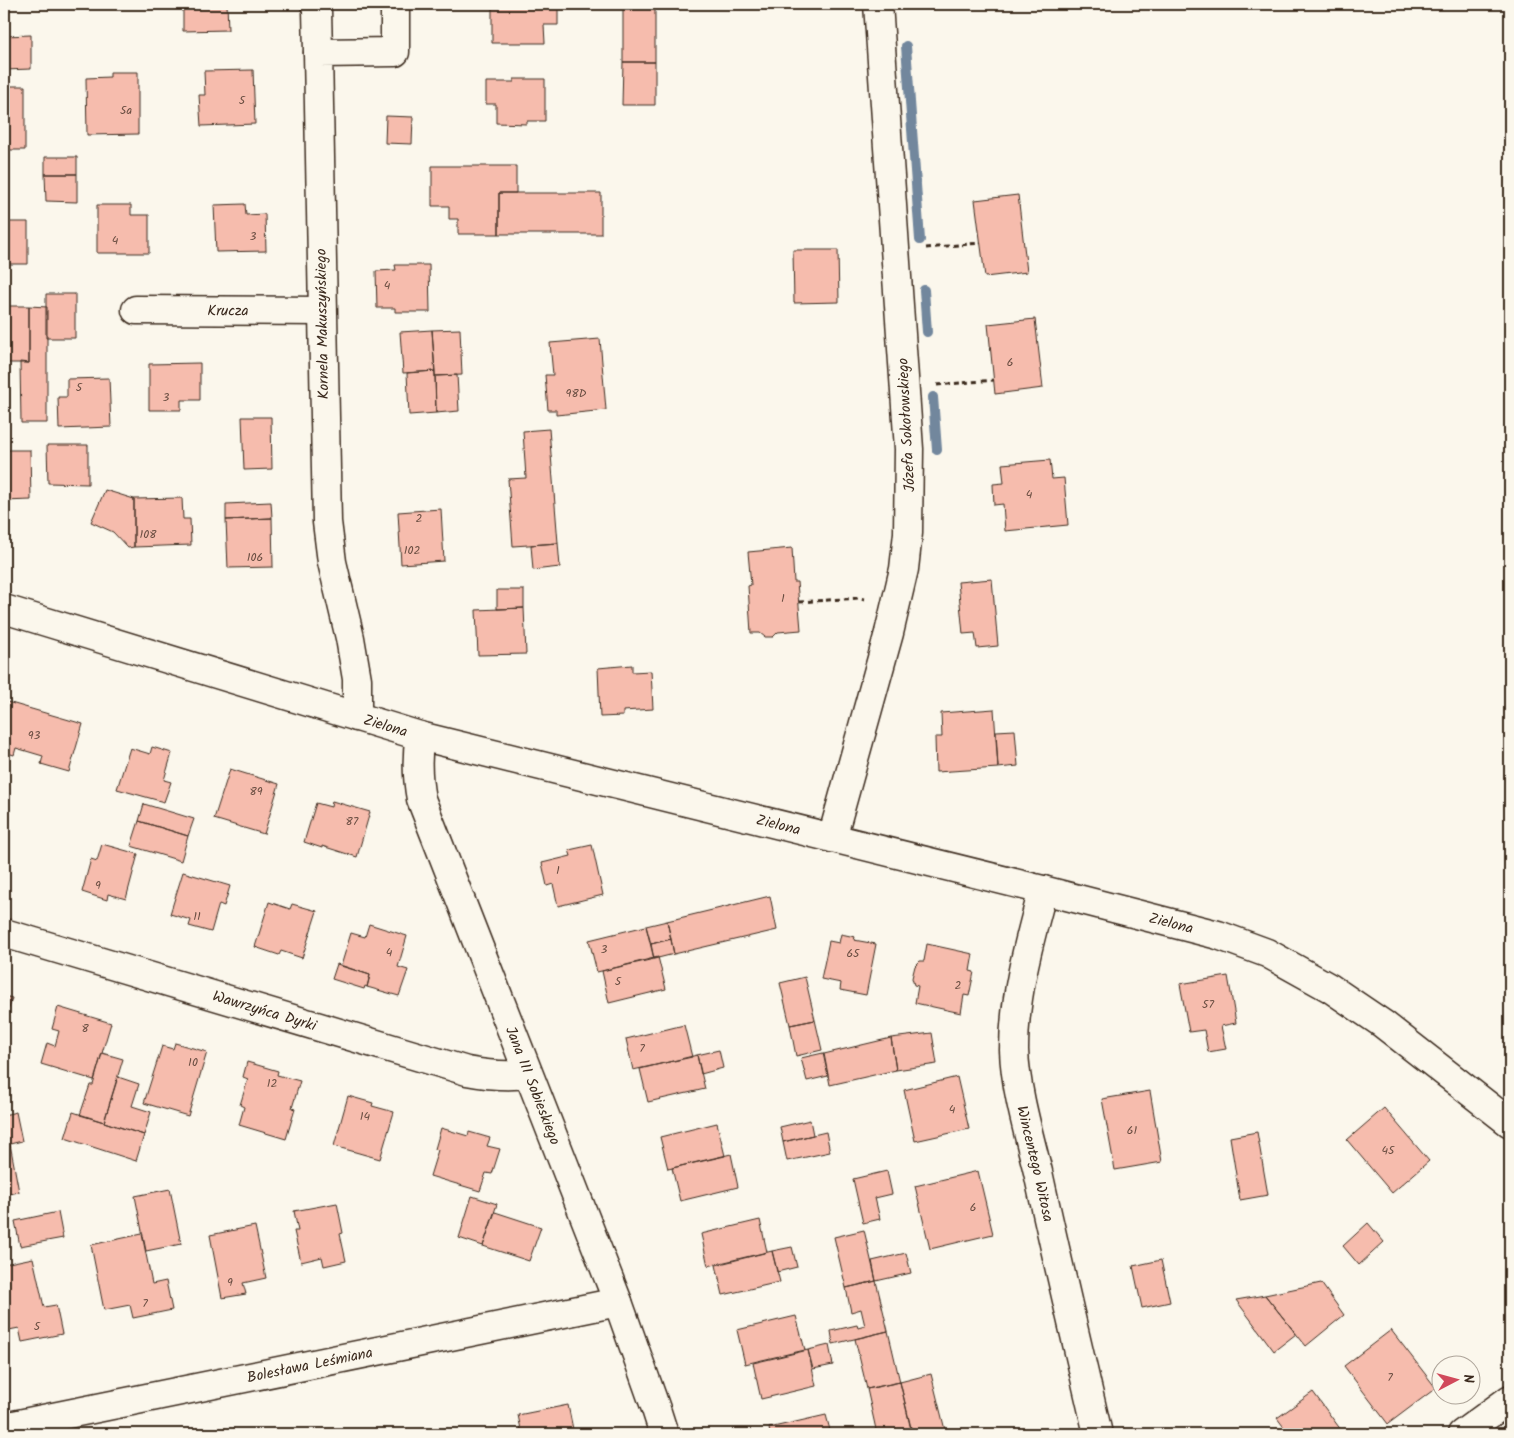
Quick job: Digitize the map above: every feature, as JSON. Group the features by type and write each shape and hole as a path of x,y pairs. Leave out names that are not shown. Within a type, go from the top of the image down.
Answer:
{"street":[{"name":"Kornela Makuszyńskiego","path":"315,4 317,10 318,53 327,522 332,562 350,638 357,679 357,717"},
{"path":"318,53 395,52 395,4"},
{"name":"Józefa Sokołowskiego","path":"832,838 889,633 904,569 910,506 909,449 878,4"},
{"name":"Krucza","path":"136,310 322,311"},
{"name":"Zielona","path":"4,609 420,736 1043,890 1194,928 1226,938 1274,957 1330,988 1384,1024 1510,1123"},
{"name":"Jana III Sobieskiego","path":"420,736 417,753 420,799 618,1302 664,1434"},
{"name":"Wincentego Witosa","path":"1043,890 1023,968 1017,1007 1014,1053 1022,1104 1098,1434"},
{"name":"Wawrzyńca Dyrki","path":"4,933 467,1071 492,1076 528,1074"},
{"name":"Bolesława Leśmiana","path":"4,1427 618,1302"},
{"path":"1462,1434 1510,1399"}],"path":[{"path":"895,250 980,243"},
{"path":"904,388 994,380"},
{"path":"799,602 866,599"}],"building":[{"path":"183,4 227,4 228,30 183,31"},
{"path":"492,4 558,4 558,25 544,25 545,43 492,43"},
{"path":"623,4 655,4 655,62 623,62"},
{"path":"31,35 31,69 4,70 4,36"},
{"path":"623,62 655,62 655,105 622,105"},
{"path":"253,70 255,124 201,126 199,95 205,95 204,71"},
{"path":"110,72 138,72 138,134 87,135 86,78 110,77"},
{"path":"514,79 545,79 545,121 527,121 527,124 496,123 496,104 486,104 486,82 514,82"},
{"path":"7,86 25,86 25,150 7,150"},
{"path":"386,116 413,117 412,144 385,143"},
{"path":"45,157 77,157 77,174 45,174"},
{"path":"432,166 516,166 516,193 499,193 499,234 458,234 458,219 449,219 449,206 432,206"},
{"path":"45,174 77,174 77,202 46,201"},
{"path":"499,193 601,193 601,234 499,234"},
{"path":"1018,195 1027,272 985,277 975,200"},
{"path":"245,204 246,215 265,214 266,251 216,252 214,205"},
{"path":"97,205 131,205 131,215 149,215 149,253 97,253"},
{"path":"4,222 28,222 28,264 4,264"},
{"path":"793,250 838,250 839,302 794,303"},
{"path":"395,265 429,265 430,312 395,312 395,308 377,308 376,271 396,270"},
{"path":"46,294 75,294 75,338 46,338"},
{"path":"4,306 29,306 29,363 4,363"},
{"path":"29,306 47,307 47,423 21,423 20,362 29,363"},
{"path":"1035,319 1043,388 995,394 988,324"},
{"path":"460,329 462,375 435,376 432,330"},
{"path":"432,330 435,371 403,373 400,332"},
{"path":"600,339 606,410 556,415 556,410 548,410 545,375 553,375 550,343"},
{"path":"200,363 200,400 181,400 181,410 149,410 149,364"},
{"path":"435,371 436,413 409,415 407,373"},
{"path":"457,375 459,411 436,413 435,376"},
{"path":"109,378 111,427 59,429 58,397 67,397 67,379"},
{"path":"242,417 271,417 272,469 244,470"},
{"path":"549,429 558,543 513,546 508,479 526,478 523,431"},
{"path":"47,445 88,445 88,484 48,483"},
{"path":"4,450 30,450 31,500 4,501"},
{"path":"1050,460 1052,479 1064,478 1068,525 1005,531 1003,504 994,505 993,484 1004,483 1002,464"},
{"path":"105,490 134,499 134,547 128,548 113,532 91,522"},
{"path":"182,498 183,519 190,519 191,545 134,547 134,499"},
{"path":"271,502 272,518 226,520 226,504"},
{"path":"441,509 444,561 401,564 398,512"},
{"path":"272,518 273,567 228,568 226,520"},
{"path":"558,543 560,567 533,570 531,545"},
{"path":"792,548 794,582 797,582 801,630 778,632 773,637 765,637 760,633 751,633 748,586 751,585 748,552"},
{"path":"992,579 998,646 977,648 975,633 963,634 958,582"},
{"path":"497,590 524,590 524,608 497,609"},
{"path":"524,608 526,654 478,655 476,610"},
{"path":"632,665 632,672 651,671 653,709 623,711 623,716 600,717 598,668"},
{"path":"4,701 83,724 69,772 41,764 43,756 16,748 14,755 4,752"},
{"path":"994,709 998,768 936,772 935,737 942,737 941,713"},
{"path":"1015,730 1018,766 998,768 996,731"},
{"path":"152,747 172,753 164,780 171,782 164,802 117,789 130,748 150,754"},
{"path":"230,769 279,784 264,834 214,819"},
{"path":"332,801 370,812 357,857 304,842 316,803 331,807"},
{"path":"144,804 194,819 188,836 139,821"},
{"path":"139,821 188,836 181,861 131,846"},
{"path":"102,844 138,854 126,899 108,894 107,900 82,892 91,859 97,861"},
{"path":"592,845 603,895 558,906 553,884 547,886 542,863 571,856 569,850"},
{"path":"183,872 230,886 224,906 219,904 211,932 189,926 191,920 170,914"},
{"path":"770,896 777,930 674,954 667,921"},
{"path":"269,902 290,909 292,904 317,911 302,958 281,951 279,955 255,947"},
{"path":"667,921 671,939 651,944 646,926"},
{"path":"369,924 407,936 398,967 408,970 399,996 367,987 370,975 341,966 351,933 365,937"},
{"path":"646,926 654,959 597,972 589,940"},
{"path":"841,934 855,937 854,940 876,944 866,995 840,990 841,983 821,979 829,941 839,943"},
{"path":"671,939 674,954 654,959 651,944"},
{"path":"927,944 973,954 970,971 974,972 969,996 964,995 961,1013 915,1003 918,986 914,985 912,978 915,966 920,961 924,961"},
{"path":"658,957 666,989 609,1003 602,971"},
{"path":"337,964 370,975 367,987 365,986 364,989 332,979"},
{"path":"1228,976 1236,1023 1221,1026 1226,1049 1208,1052 1204,1030 1189,1032 1180,984"},
{"path":"805,977 815,1020 790,1025 780,983"},
{"path":"4,996 12,998 4,1026"},
{"path":"58,1007 111,1023 94,1080 41,1064 47,1043 55,1046 59,1031 52,1029"},
{"path":"815,1020 822,1050 796,1056 790,1025"},
{"path":"684,1025 692,1057 633,1070 626,1039"},
{"path":"932,1033 937,1064 896,1070 891,1038"},
{"path":"891,1038 896,1070 830,1085 824,1054"},
{"path":"175,1043 207,1052 188,1116 144,1103 162,1046 173,1049"},
{"path":"719,1050 723,1068 701,1074 697,1055"},
{"path":"102,1053 123,1059 104,1122 80,1115 90,1085 93,1085"},
{"path":"823,1053 828,1076 807,1081 801,1058"},
{"path":"697,1055 705,1089 648,1102 640,1069"},
{"path":"247,1062 278,1071 277,1075 300,1081 292,1108 295,1109 286,1139 239,1125 244,1107 240,1105 248,1079 243,1077"},
{"path":"118,1077 139,1084 132,1106 151,1112 144,1135 104,1122"},
{"path":"957,1077 969,1129 915,1141 904,1090"},
{"path":"1150,1091 1162,1162 1115,1170 1102,1099"},
{"path":"348,1096 373,1103 372,1106 394,1112 380,1159 334,1146"},
{"path":"1384,1108 1429,1161 1392,1193 1347,1140"},
{"path":"16,1112 22,1141 10,1144 19,1192 4,1195 4,1115"},
{"path":"73,1112 144,1135 136,1161 65,1138"},
{"path":"810,1120 813,1135 783,1142 780,1127"},
{"path":"717,1123 725,1156 668,1169 660,1137"},
{"path":"441,1128 468,1136 469,1132 490,1138 487,1146 500,1149 492,1174 486,1173 480,1191 430,1176 438,1150 435,1149"},
{"path":"826,1132 830,1152 787,1161 783,1142"},
{"path":"1257,1132 1268,1195 1240,1200 1230,1137"},
{"path":"731,1154 738,1187 680,1201 672,1168"},
{"path":"887,1171 892,1194 875,1198 880,1219 863,1223 853,1179"},
{"path":"978,1171 993,1234 930,1249 915,1186"},
{"path":"170,1189 181,1244 146,1251 135,1196"},
{"path":"472,1196 497,1204 483,1246 459,1238"},
{"path":"337,1203 343,1233 340,1234 346,1261 324,1266 322,1257 301,1262 294,1231 298,1231 294,1211"},
{"path":"58,1212 63,1238 20,1246 15,1221"},
{"path":"495,1212 541,1227 529,1261 483,1246"},
{"path":"760,1220 767,1252 708,1266 701,1234"},
{"path":"1368,1223 1384,1242 1359,1265 1343,1246"},
{"path":"255,1226 266,1278 243,1283 246,1294 222,1298 210,1235"},
{"path":"864,1230 876,1281 846,1288 834,1237"},
{"path":"142,1234 152,1284 166,1281 172,1310 133,1318 130,1305 104,1310 91,1245"},
{"path":"792,1247 797,1267 777,1272 772,1251"},
{"path":"772,1251 780,1282 723,1295 716,1265"},
{"path":"906,1253 911,1273 876,1281 872,1261"},
{"path":"33,1258 44,1307 56,1305 62,1334 22,1342 19,1328 4,1331 4,1264"},
{"path":"1161,1260 1170,1302 1142,1308 1133,1266"},
{"path":"876,1281 888,1331 833,1344 831,1331 857,1325 858,1328 865,1326 861,1309 851,1312 846,1288"},
{"path":"1321,1283 1344,1315 1306,1346 1265,1295"},
{"path":"1265,1295 1296,1334 1274,1351 1236,1300"},
{"path":"796,1316 805,1350 745,1364 737,1330"},
{"path":"1391,1330 1432,1383 1432,1391 1388,1424 1344,1366"},
{"path":"888,1331 900,1382 867,1389 855,1339"},
{"path":"829,1345 833,1365 813,1369 808,1350"},
{"path":"808,1350 816,1386 761,1399 753,1363"},
{"path":"931,1374 946,1434 912,1434 900,1382"},
{"path":"900,1382 912,1432 877,1434 867,1389"},
{"path":"1313,1392 1344,1434 1289,1434 1277,1418"},
{"path":"568,1405 574,1434 522,1434 518,1415"},
{"path":"826,1415 831,1434 770,1434 769,1428"}],"waterway":[{"path":"906,46 920,240"},
{"path":"924,290 927,332"},
{"path":"933,397 937,450"}]}
